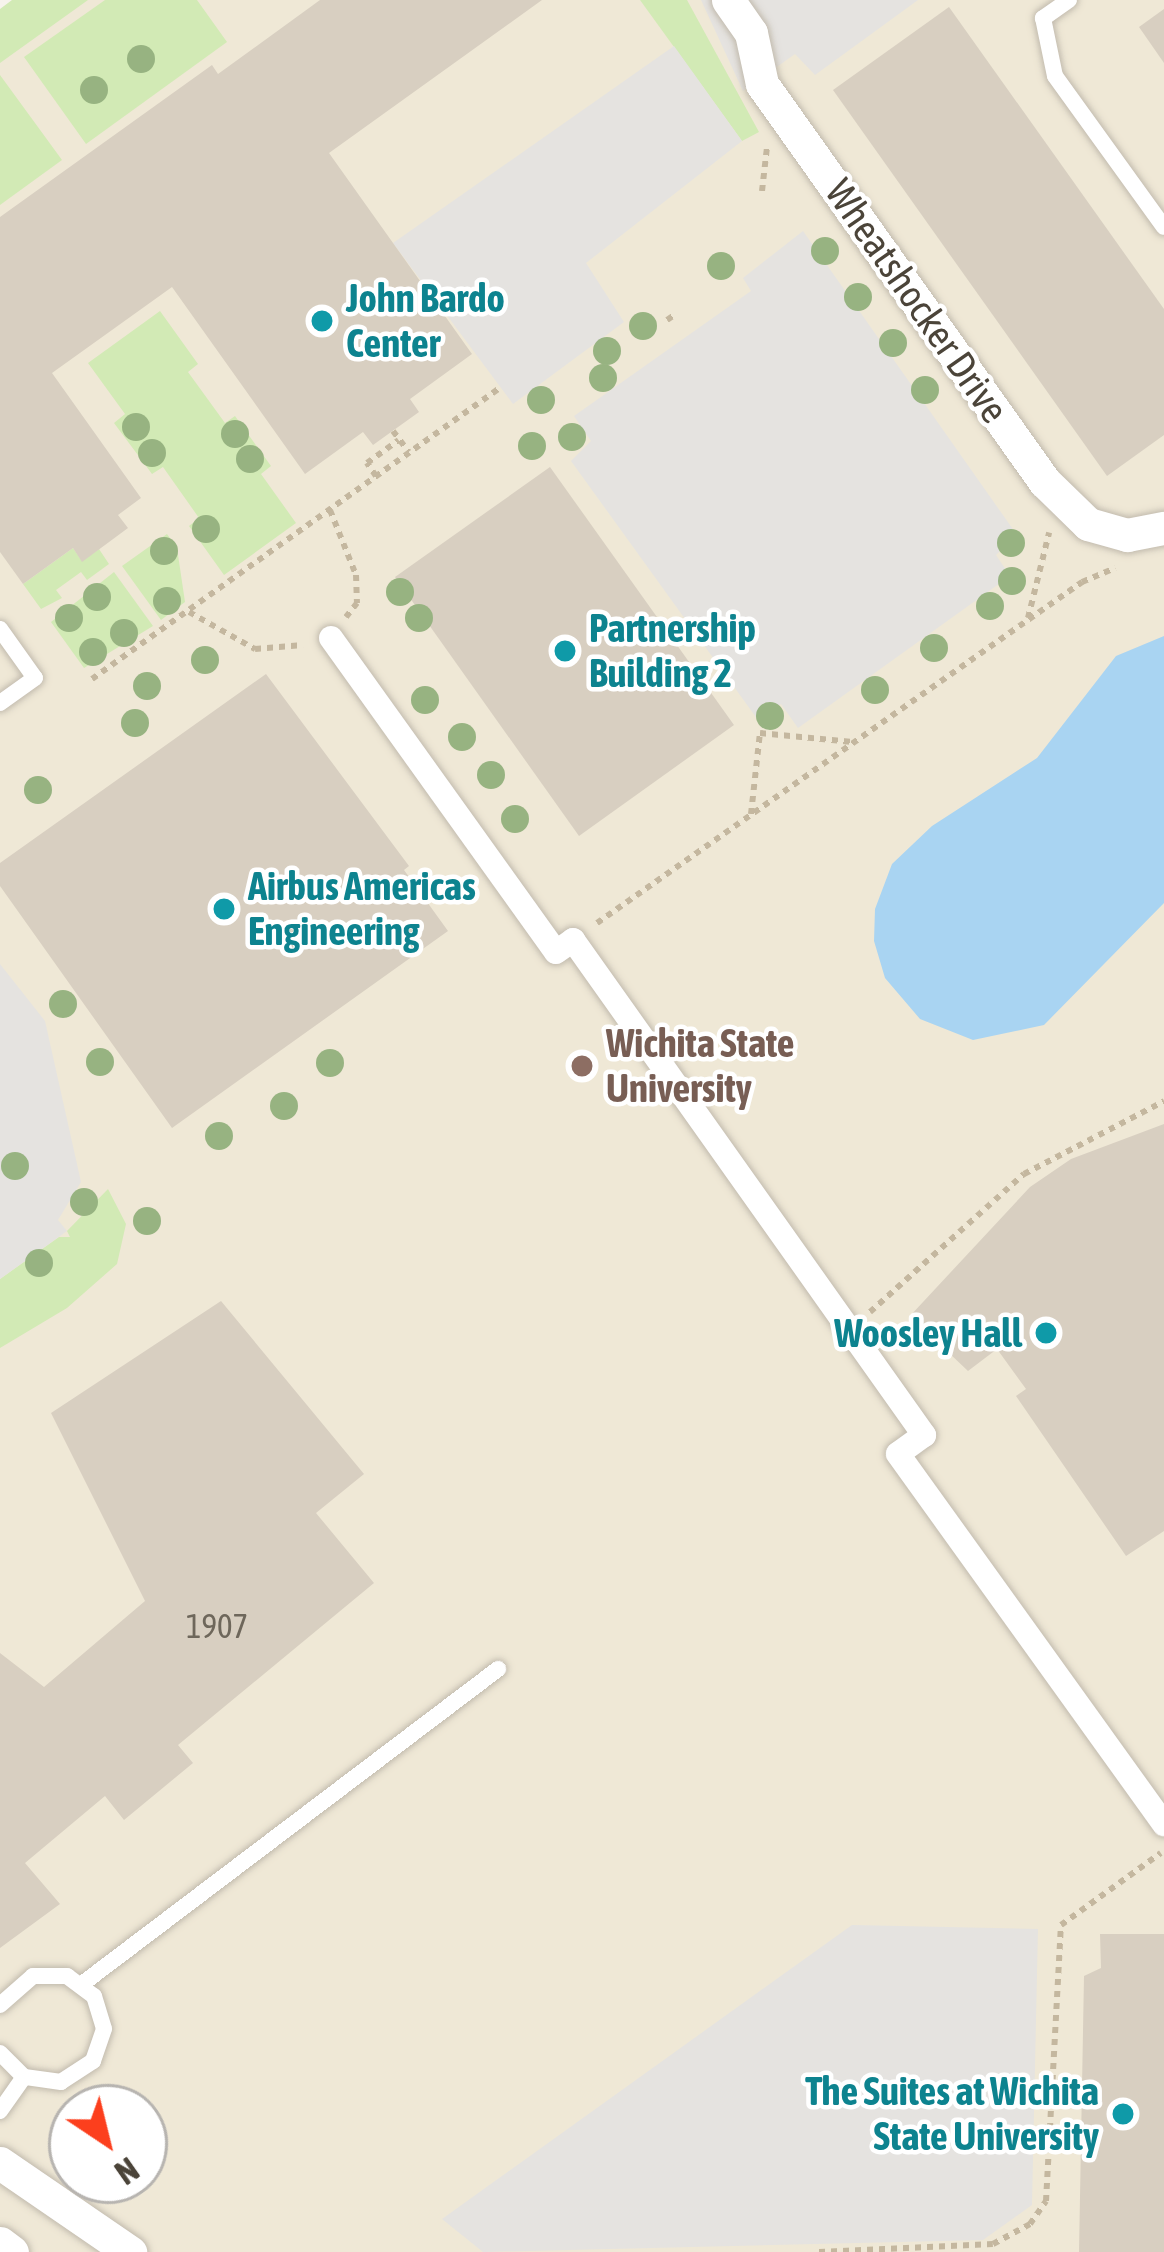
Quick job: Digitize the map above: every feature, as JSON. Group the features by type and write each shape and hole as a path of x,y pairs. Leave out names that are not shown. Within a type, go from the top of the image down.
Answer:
{"street":[{"name":"Wheatshocker Drive","path":"728,0 751,34 762,84 1046,482 1088,524 1127,535 1164,528"},
{"path":"331,638 556,952 573,940 924,1435 898,1454 1164,1824"},
{"path":"0,2163 130,2252"},
{"path":"0,2243 12,2252"}],"lane":[{"path":"1069,0 1043,18 1055,76 1164,227"},
{"path":"0,629 34,678 0,703"},
{"path":"0,2005 33,1976 82,1984 499,1669"},
{"path":"0,2053 24,2078 61,2082 93,2061 104,2030 82,1984"},
{"path":"0,2111 24,2078"}],"path":[{"path":"667,320 676,314"},
{"path":"92,679 500,387"},
{"path":"393,431 409,453"},
{"path":"377,477 367,463 399,440"},
{"path":"188,612 266,651 331,638 357,603 349,545 330,510"},
{"path":"1027,621 1049,530"},
{"path":"573,940 1082,582 1124,566"},
{"path":"751,814 760,733 855,742"},
{"path":"847,1327 909,1285 1024,1174 1164,1100"},
{"path":"819,2252 993,2244 1030,2224 1046,2201 1060,1925 1164,1850"}],"shaded area":[{"name":"Wichita State University","path":"35,0 1164,0 1164,2252 0,2252 0,24"},
{"path":"701,0 918,0 815,75 795,54 743,91"},
{"path":"674,46 742,141 586,263 624,322 513,404 393,243"},
{"path":"803,231 1017,535 996,555 1010,576 798,728 781,704 758,720 571,461 591,441 574,416 751,291 743,278"},
{"path":"0,964 45,1021 81,1182 58,1220 67,1231 0,1279"},
{"path":"852,1925 1038,1929 1032,2205 983,2240 483,2252 442,2219"}],"green space":[{"path":"12,0 88,0 0,63 0,9"},
{"path":"105,0 197,0 227,42 86,144 24,57"},
{"path":"640,0 687,0 759,132 742,141"},
{"path":"0,75 62,160 0,205"},
{"path":"160,311 198,364 188,372 225,423 235,416 271,466 261,474 296,523 224,575 189,526 199,518 163,467 152,474 114,423 125,414 88,363"},
{"path":"167,534 177,548 185,602 161,620 122,566"},
{"path":"73,548 82,561 99,549 109,564 87,580 81,572 56,590 62,598 41,609 23,584"},
{"path":"114,572 153,626 84,668 51,622"},
{"path":"108,1189 126,1224 117,1264 67,1308 0,1348 0,1279 59,1237 70,1237 67,1231"}],"water":[{"path":"1164,636 1164,903 1044,1025 973,1040 920,1019 885,978 874,941 875,909 892,864 932,826 1037,758 1116,656"}],"building":[{"name":"John Bardo Center","path":"320,0 542,0 329,153 472,354 410,399 419,412 373,445 363,432 305,474 172,287 52,373 141,498 118,515 128,528 82,562 73,548 23,584 0,552 0,217 212,65 218,74"},
{"path":"949,7 1164,309 1164,435 1107,476 833,90"},
{"path":"1164,9 1164,63 1139,27"},
{"name":"Partnership Building 2","path":"550,467 734,725 579,836 395,577"},
{"name":"Airbus Americas Engineering","path":"266,674 409,866 404,870 448,931 172,1128 0,886 0,863"},
{"name":"Woosley Hall","path":"1164,1124 1164,1531 1126,1556 1016,1396 1026,1389 997,1349 968,1371 910,1316 1030,1187 1071,1159"},
{"path":"221,1301 364,1474 316,1513 374,1583 178,1745 193,1763 124,1820 105,1796 25,1863 60,1904 0,1948 0,1653 44,1687 145,1601 51,1413"},
{"name":"The Suites at Wichita State University","path":"1100,1934 1164,1934 1164,2252 1079,2252 1084,1976 1101,1968"}],"place":[{"name":"John Bardo Center","path":"322,321"},
{"name":"Partnership Building 2","path":"565,651"},
{"name":"Airbus Americas Engineering","path":"224,909"},
{"name":"Wichita State University","path":"582,1066"},
{"name":"Woosley Hall","path":"1046,1333"},
{"name":"The Suites at Wichita State University","path":"1123,2114"}]}
